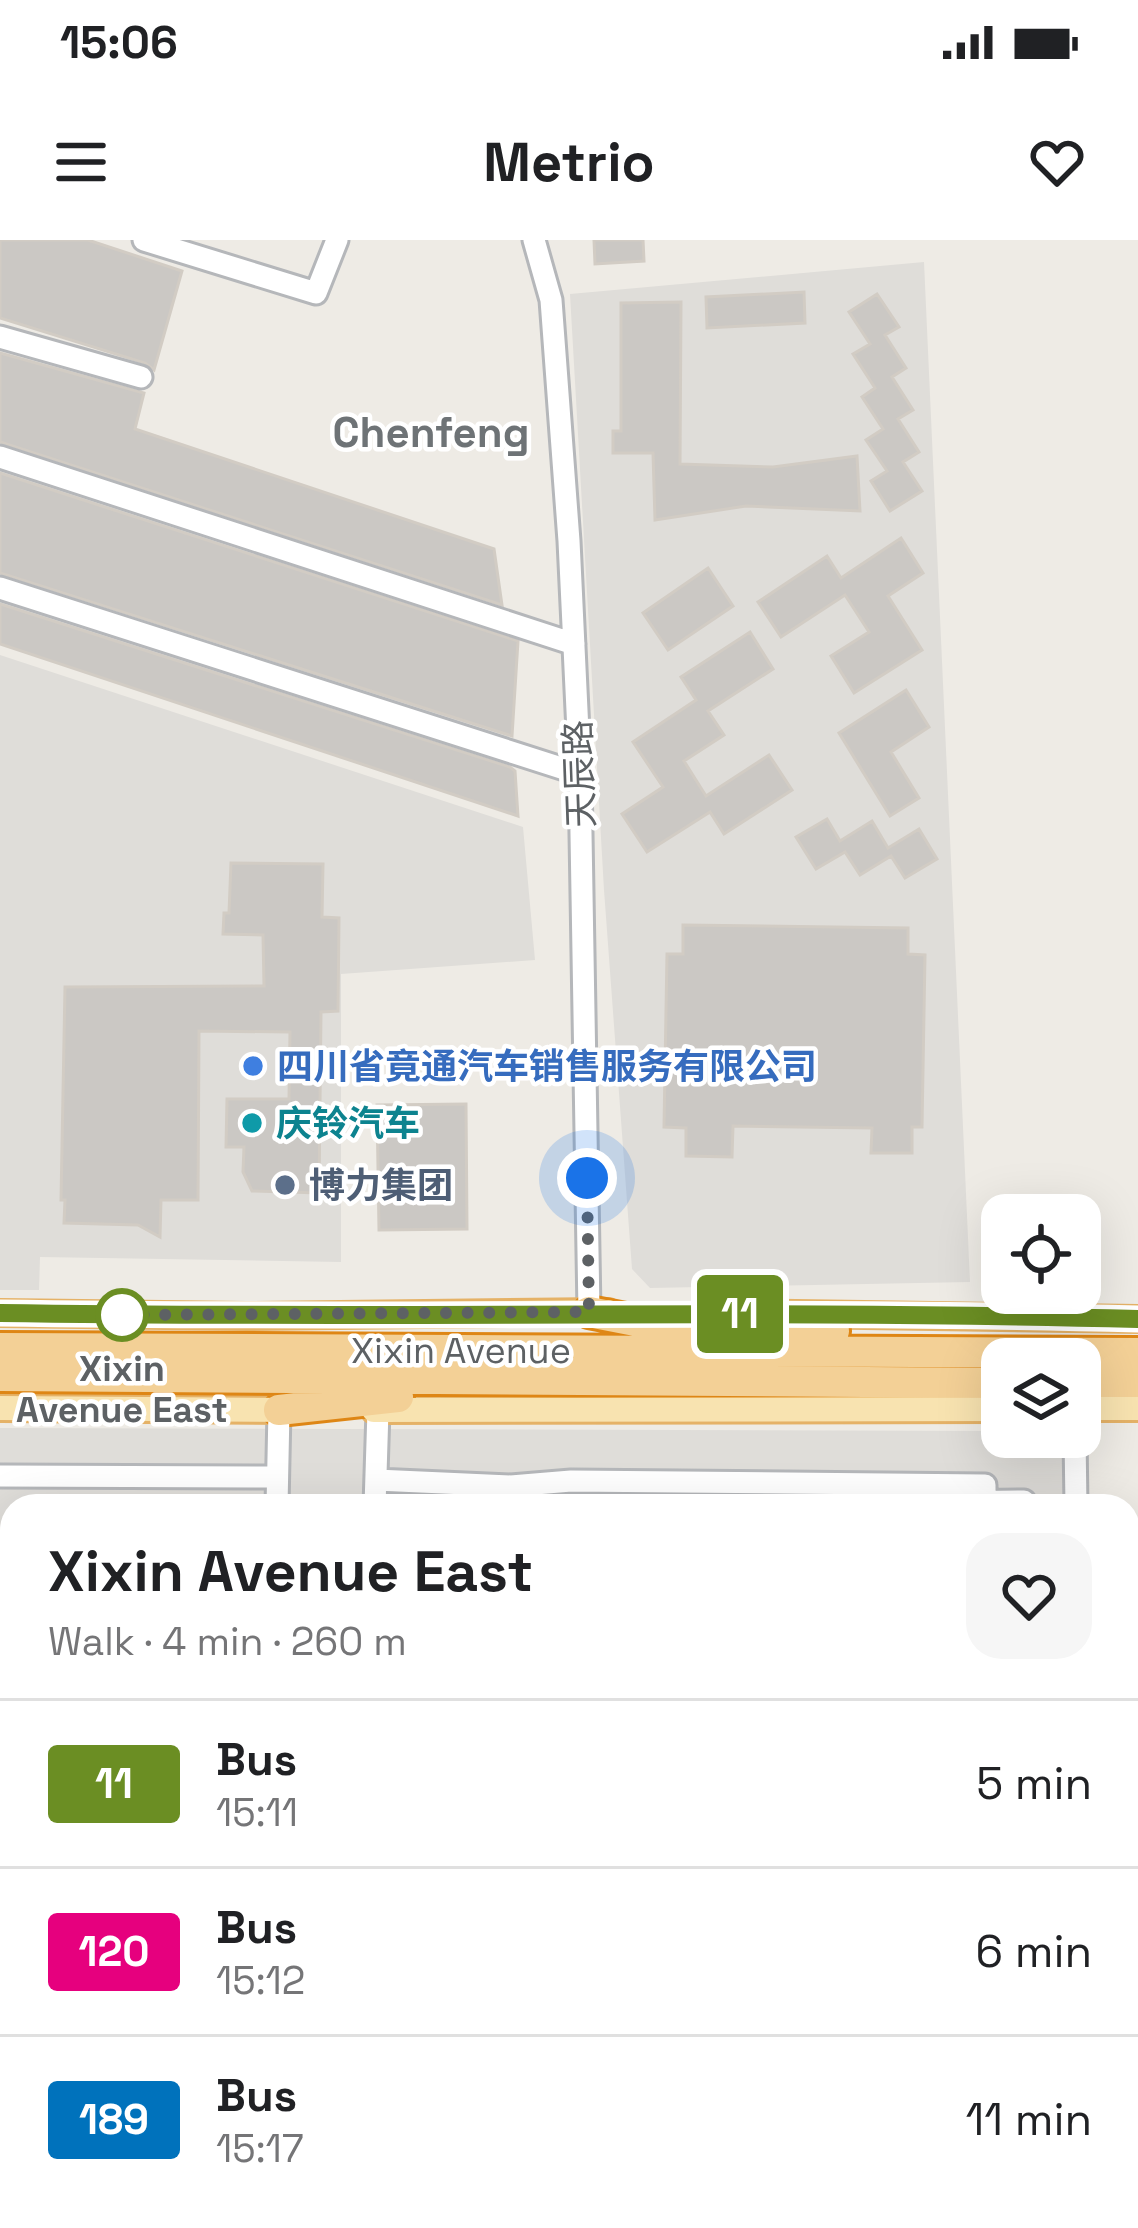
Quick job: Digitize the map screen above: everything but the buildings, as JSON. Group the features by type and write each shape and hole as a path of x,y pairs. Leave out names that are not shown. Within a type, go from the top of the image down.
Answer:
{"highway":[{"path":"589,1312 661,1327 849,1331 981,1352"},
{"name":"Xixin Avenue","path":"0,1348 981,1366"},
{"name":"Xixin Avenue","path":"1101,1363 1138,1353"},
{"name":"Xixin Avenue","path":"1101,1373 1138,1382"},
{"name":"Xixin Avenue","path":"0,1376 981,1383"},
{"path":"279,1410 400,1396 602,1395 787,1384"}],"main road":[{"name":"Xixin Avenue","path":"0,1313 589,1312 1138,1319"},
{"name":"Xixin Avenue","path":"0,1408 981,1408"},
{"path":"1101,1408 1138,1408"}],"street":[{"path":"144,240 194,248 316,293 337,240"},
{"name":"天辰路","path":"534,240 551,300 574,644 589,1312"},
{"path":"0,337 141,377"},
{"path":"0,458 574,644"},
{"path":"0,588 580,774"},
{"path":"277,1494 279,1410"},
{"path":"375,1494 379,1410"},
{"path":"1076,1458 1076,1494"},
{"path":"0,1476 278,1477"},
{"path":"376,1480 511,1486 572,1481 985,1485 985,1494"}],"shaded area":[{"path":"924,262 970,1282 650,1288 632,1269 604,890 570,294"},
{"path":"0,655 523,827 535,960 341,974 341,1262 40,1257 39,1290 0,1290"},
{"path":"0,1428 981,1431 981,1458 1068,1458 1067,1494 0,1494"}],"bus line":[{"name":"11","path":"0,1313 589,1312 1138,1319"}],"place":[{"name":"四川省竟通汽车销售服务有限公司","path":"253,1066"},
{"name":"庆铃汽车","path":"252,1123"},
{"name":"博力集团","path":"285,1185"},
{"name":"Xixin Avenue East","path":"122,1315"}],"district":[{"name":"Chenfeng","path":"431,432"}],"route":[{"path":"122,1315 589,1312 587,1178"}]}
